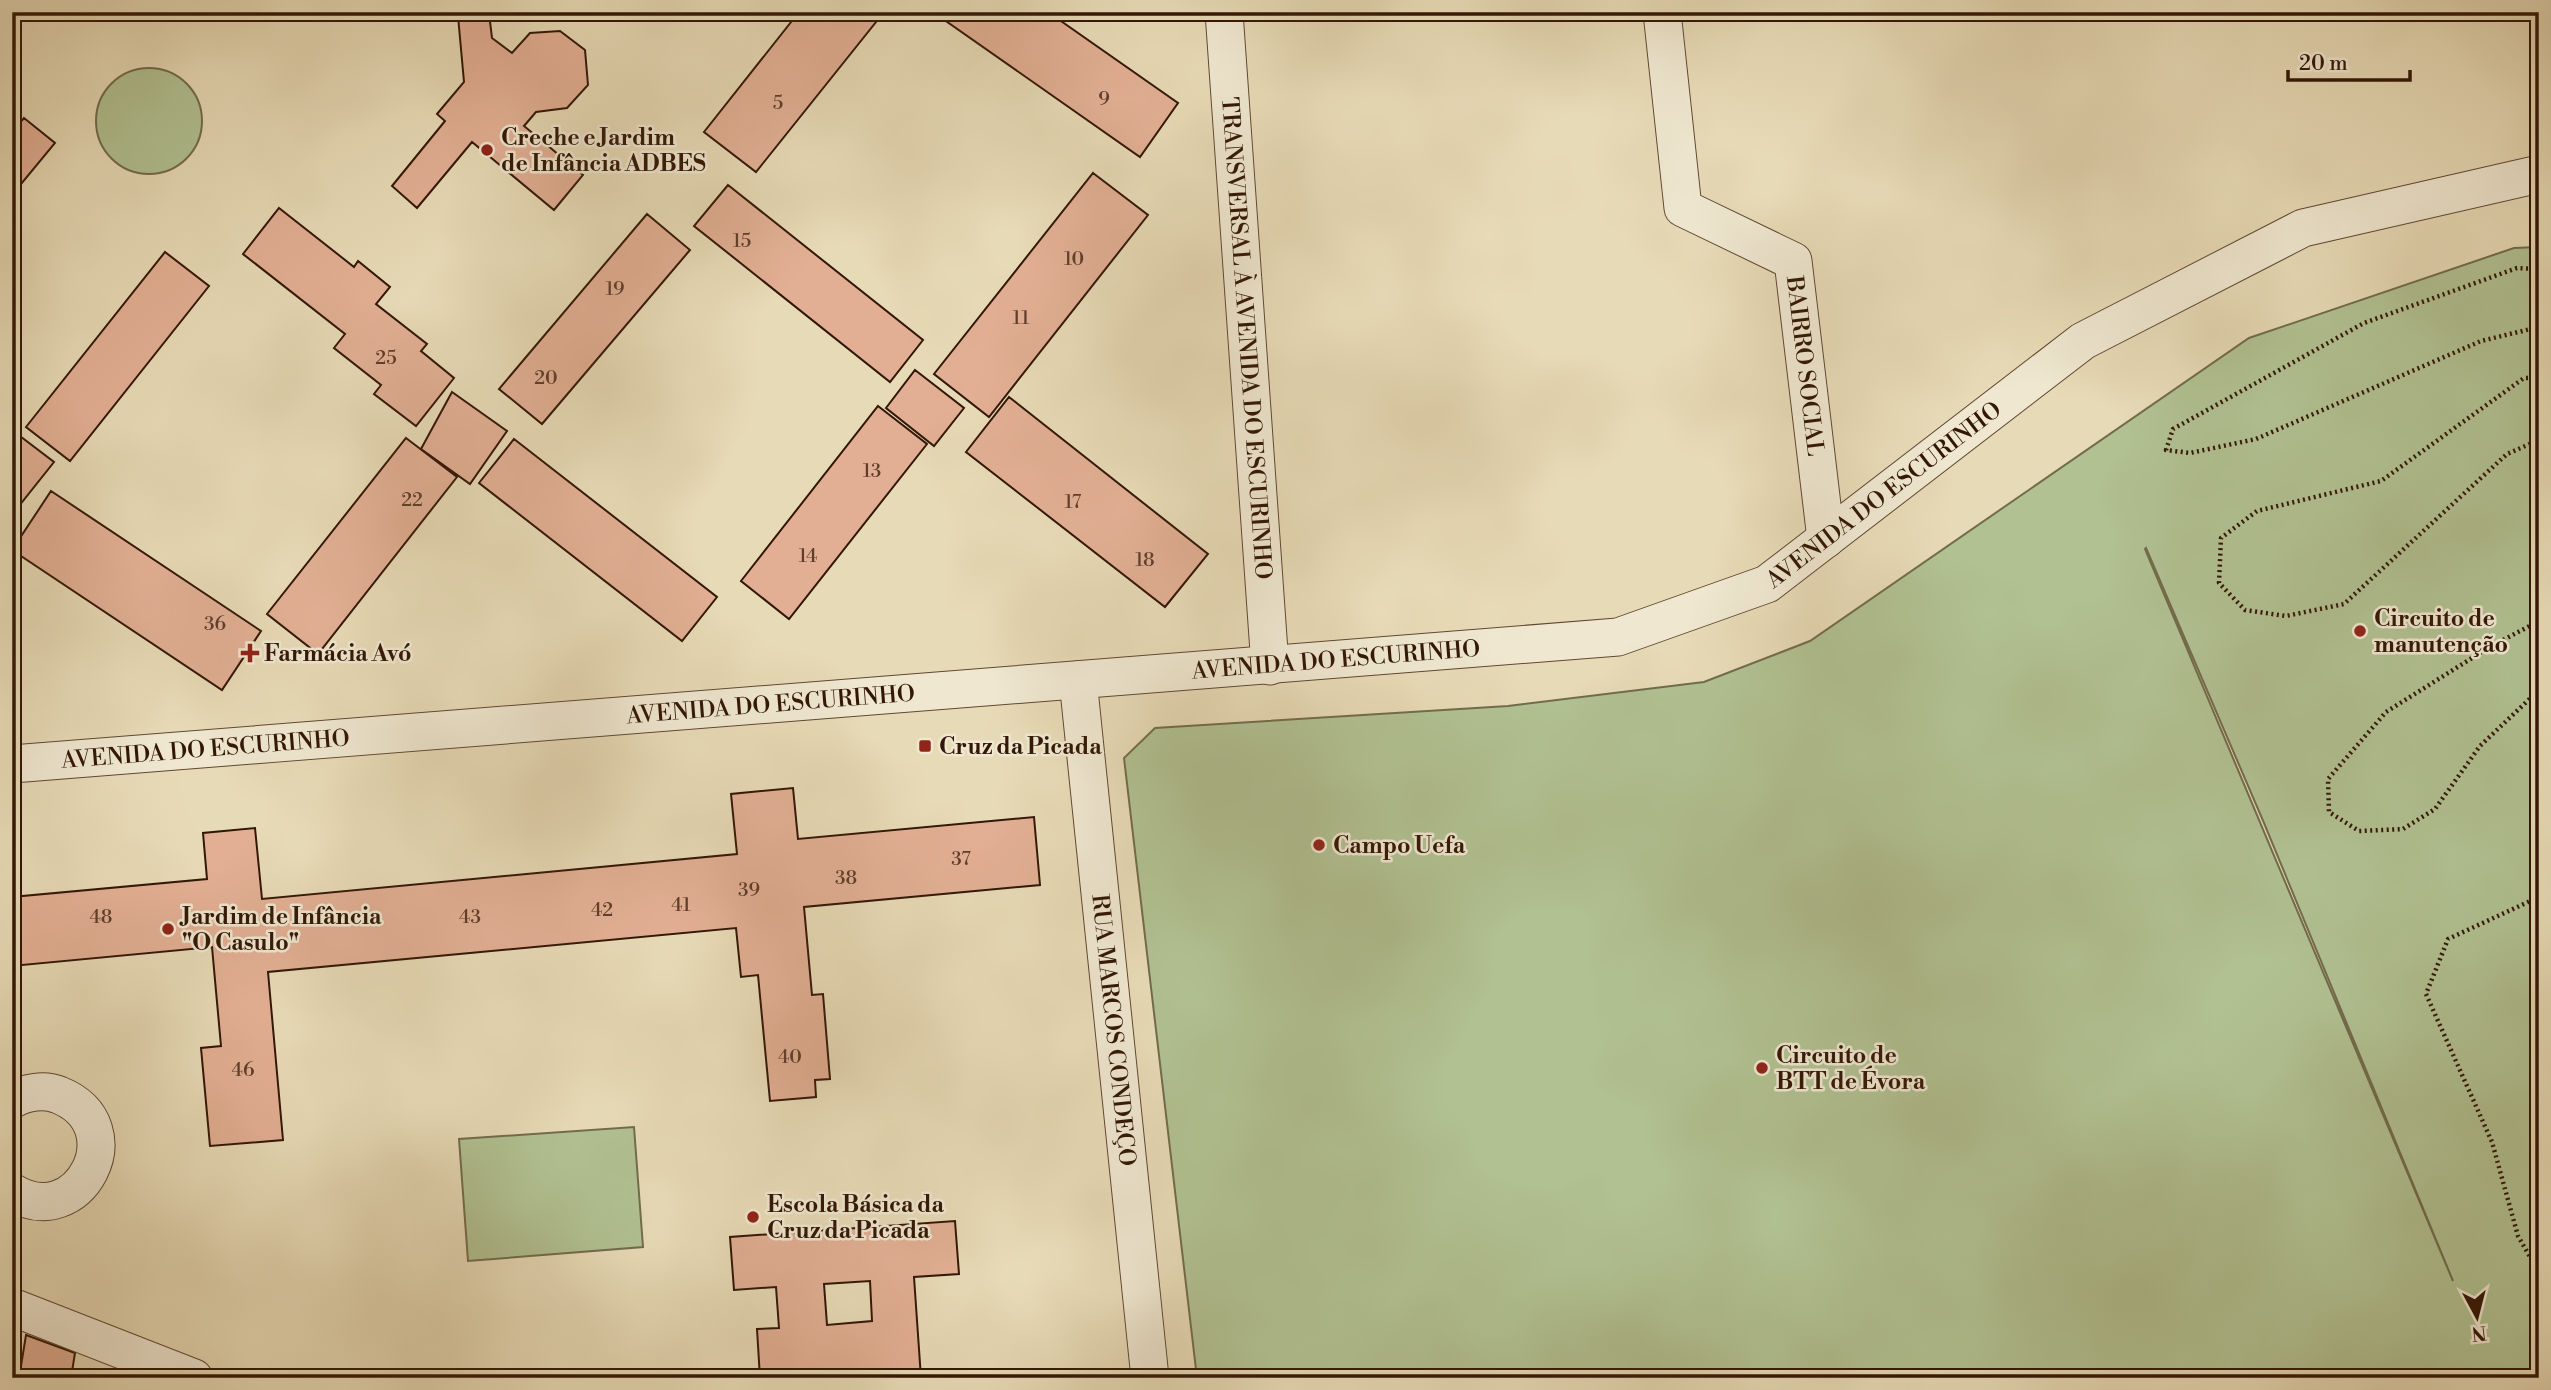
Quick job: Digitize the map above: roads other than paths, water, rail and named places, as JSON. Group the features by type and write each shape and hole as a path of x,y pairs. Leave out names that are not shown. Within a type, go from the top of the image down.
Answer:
{"street":[{"name":"TRANSVERSAL À AVENIDA DO ESCURINHO","path":"1224,12 1270,666"},
{"name":"BAIRRO SOCIAL","path":"1662,12 1683,208 1793,261 1826,539"},
{"name":"AVENIDA DO ESCURINHO","path":"12,764 1618,637 1767,584 2083,341 2303,228 2539,174"},
{"name":"RUA MARCOS CONDEÇO","path":"1077,680 1150,1378"},
{"path":"12,1100 35,1092 53,1093 70,1099 84,1111 93,1126 97,1144 95,1161 87,1178 74,1191 58,1199 39,1202 21,1198 12,1192"},
{"path":"12,1307 194,1378"}],"place":[{"name":"Creche e Jardim de Infância ADBES","path":"487,150"},
{"name":"Circuito de manutenção","path":"2360,631"},
{"name":"Farmácia Avó","path":"250,653"},
{"name":"Cruz da Picada","path":"925,746"},
{"name":"Campo Uefa","path":"1319,845"},
{"name":"Jardim de Infância \"O Casulo\"","path":"168,929"},
{"name":"Circuito de BTT de Évora","path":"1762,1068"},
{"name":"Escola Básica da Cruz da Picada","path":"753,1217"}]}
